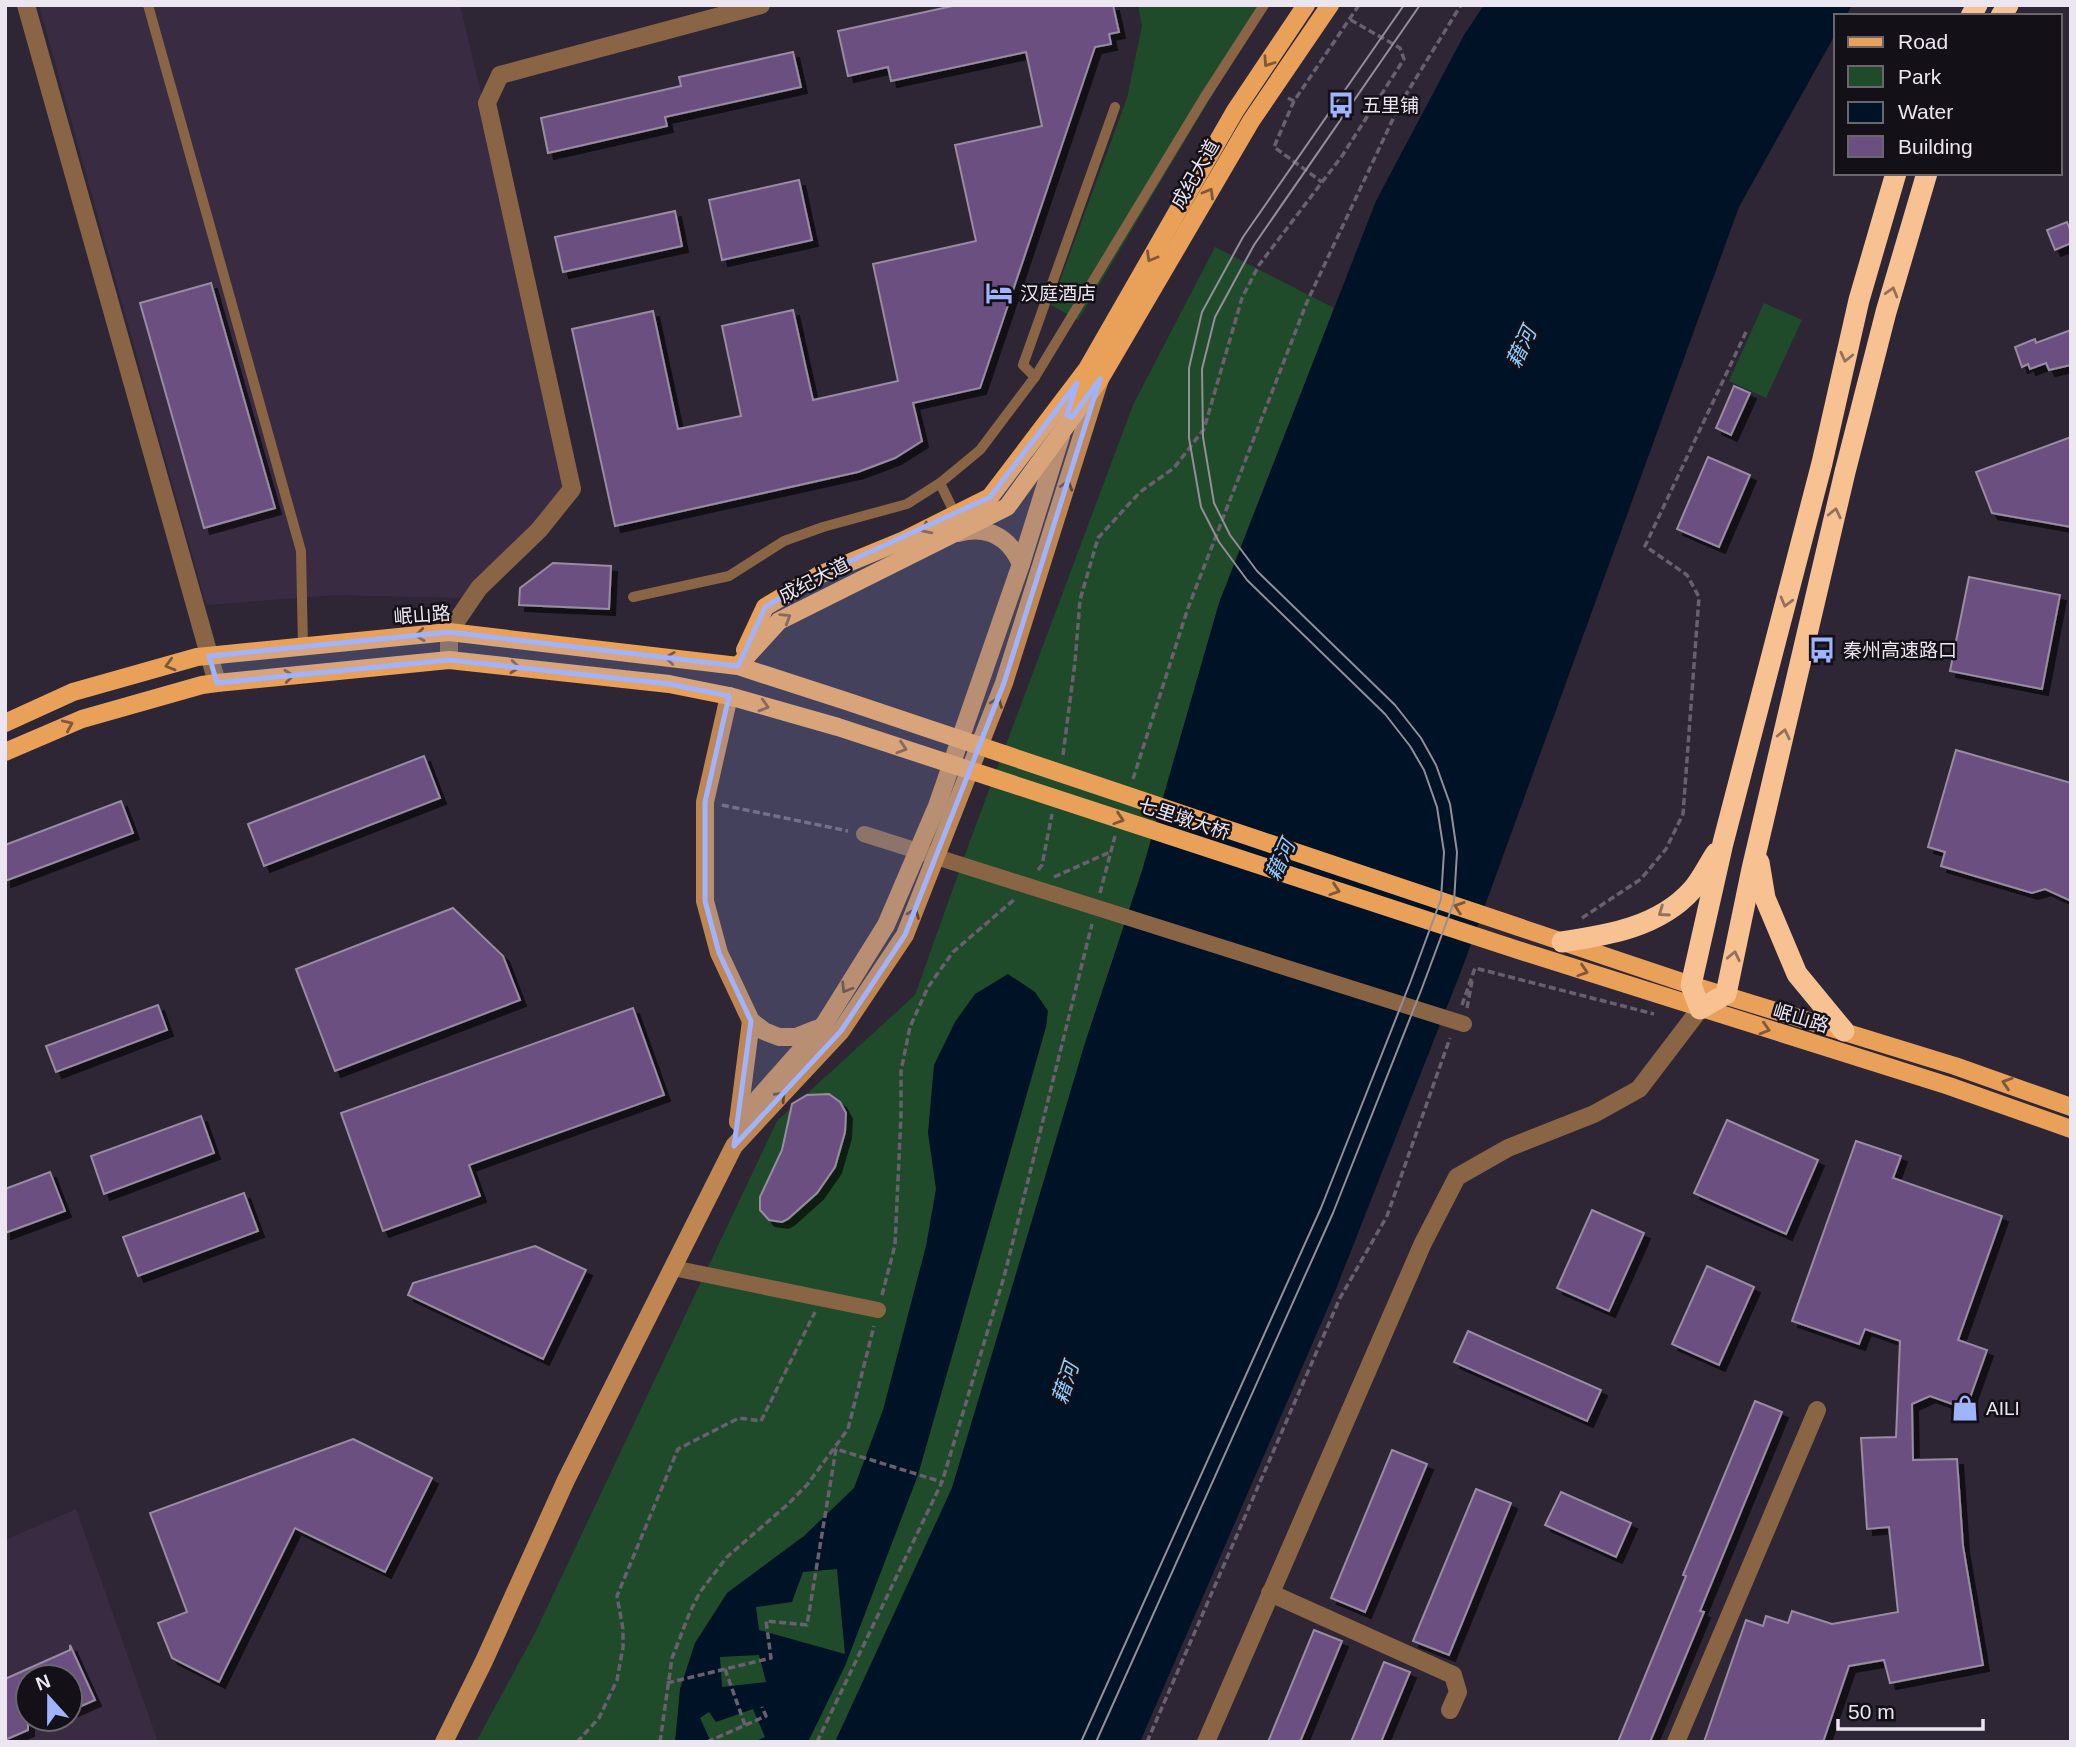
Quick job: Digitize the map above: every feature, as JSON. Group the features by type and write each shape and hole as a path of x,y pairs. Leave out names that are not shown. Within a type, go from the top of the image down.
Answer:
{"highway":[{"path":"1895,175 1859,300 1822,463 1723,843 1691,985 1700,1009 1726,994 1844,472 1886,312 1926,175"},
{"path":"1557,940 1613,935 1658,917 1692,891 1723,843"},
{"path":"1757,850 1765,898 1797,974 1844,1031"}],"main road":[{"name":"成纪大道","path":"738,666 765,607 819,575 904,540 990,497 1077,383 1235,111 1306,5"},
{"name":"成纪大道","path":"738,666 779,621 1007,507 1100,379 1251,121 1330,5"},
{"path":"444,1742 566,1480 734,1146 841,1031 905,935 1004,684 1100,379"},
{"path":"738,1121 825,1023 886,925 937,806 1021,564 1077,383"},
{"path":"955,534 982,530 995,534 1007,541 1021,564"},
{"name":"岷山路","path":"5,723 73,692 197,657 449,632 738,666 846,701"},
{"path":"5,752 82,719 202,685 449,660 669,684 729,696 705,802 705,901 719,953 751,1021 734,1146"},
{"name":"七里墩大桥","path":"729,696 838,727 1518,950"},
{"name":"七里墩大桥","path":"846,701 1524,929"},
{"name":"岷山路","path":"1524,929 1691,985 2024,1089 2071,1107"},
{"name":"岷山路","path":"1518,950 1961,1090 2071,1129"},
{"path":"751,1021 772,1034 796,1037 825,1023"}],"street":[{"path":"26,5 216,683"},
{"path":"449,660 449,632 479,589 539,530 572,489 487,103 500,75 761,5"},
{"path":"864,834 1458,1029"},
{"path":"1206,1742 1423,1243 1457,1177 1508,1148 1594,1114 1639,1089 1700,1009"},
{"path":"673,1268 878,1310"},
{"path":"1676,1742 1817,1410"},
{"path":"1270,1593 1453,1675 1458,1692 1450,1710"}],"lane":[{"path":"148,5 301,551 303,647"},
{"path":"633,597 729,576 784,541 822,527 907,504 940,483 980,450 1035,377 1264,5"},
{"path":"1035,377 1023,365 1115,107"},
{"path":"940,483 955,514"}],"path":[{"path":"1130,787 1188,608 1307,302 1401,104 1461,5"},
{"path":"1061,764 1075,662 1080,600 1098,538 1140,492 1174,468 1204,429 1242,298 1259,265 1342,156 1404,59 1400,48 1349,19"},
{"path":"1294,101 1274,147 1322,182"},
{"path":"1557,940 1642,879 1667,849 1683,814 1699,597 1687,575 1644,546 1747,330"},
{"path":"705,802 864,834"},
{"path":"1035,875 1042,865 1054,802"},
{"path":"1097,905 1118,826"},
{"path":"1044,882 1110,852"},
{"path":"660,1742 667,1683 680,1635 695,1602 713,1574 743,1541 807,1485 836,1449 848,1429 895,1245 901,1071 910,1027 928,987 953,952 1021,894"},
{"path":"817,1742 942,1482 1004,1277 1093,918"},
{"path":"1147,1742 1340,1298 1387,1216 1458,1029 1475,968"},
{"path":"1461,1007 1475,968"},
{"path":"1475,968 1666,1017"},
{"path":"577,1742 599,1718 617,1680 623,1647 617,1596 678,1449 739,1418 761,1421 822,1298"},
{"path":"836,1449 942,1482"},
{"path":"667,1683 771,1658 766,1621 807,1625 836,1449"},
{"path":"724,1669 745,1725"},
{"path":"709,1741 766,1716 762,1707"}],"highlighted area":[{"path":"1100,379 1004,683 905,935 841,1031 734,1146 751,1021 719,953 705,901 705,802 729,696 669,684 449,660 217,683 209,656 449,632 738,666 765,607 819,575 990,497 1077,383 1067,415 1072,417"}],"shaded area":[{"path":"39,5 460,5 575,484 461,598 335,595 206,605"},
{"path":"76,1509 158,1742 5,1742 5,1540"}],"green space":[{"path":"1138,5 1266,5 1078,320 1051,305 1127,98 1142,26"},
{"path":"1215,247 1334,308 1219,603 1142,871 1085,1043 952,1488 835,1742 476,1742 535,1633 777,1121 915,995 1133,405"},
{"path":"1764,303 1802,320 1766,398 1729,381"}],"water":[{"name":"藉河","path":"1484,5 1852,5 1847,14 1834,14 1834,37 1739,207 1463,966 1336,1289 1140,1742 835,1742 952,1488 1085,1043 1142,871 1219,603 1376,201 1464,35"},
{"path":"1008,974 1035,992 1048,1011 1046,1027 918,1475 845,1666 808,1742 754,1742 765,1737 753,1709 716,1722 709,1712 700,1718 711,1742 675,1742 680,1689 695,1643 727,1593 804,1536 854,1488 883,1410 926,1246 936,1189 928,1133 934,1065 955,1022 975,994","holes":["837,1569 845,1654 759,1630 756,1607 792,1602 803,1572","759,1655 766,1682 722,1687 720,1657"]}],"building":[{"path":"957,5 1113,5 1119,32 1109,34 1111,44 1095,47 980,388 913,403 922,441 895,458 858,472 615,526 572,329 653,311 678,429 741,416 722,326 793,310 813,400 898,381 873,264 976,241 955,145 1042,126 1026,52 891,81 888,67 848,76 838,31"},
{"path":"793,52 801,87 665,117 667,126 548,153 541,118 681,86 679,77"},
{"path":"799,180 812,240 722,260 709,200"},
{"path":"675,211 682,246 563,272 555,237"},
{"path":"2067,222 2071,243 2055,250 2047,230"},
{"path":"211,283 275,508 204,528 140,303"},
{"path":"2071,330 2071,365 2049,370 2046,363 2030,369 2028,364 2022,367 2015,347 2035,339 2036,343"},
{"path":"1734,386 1750,393 1731,435 1716,428"},
{"path":"2071,437 2071,527 1992,513 1976,472"},
{"path":"1708,457 1750,475 1719,547 1677,529"},
{"path":"553,563 611,566 609,609 519,605 520,588"},
{"path":"1969,577 2060,595 2042,689 1950,671"},
{"path":"1956,750 2071,783 2071,901 2045,889 2032,893 1941,866 1945,852 1928,847"},
{"path":"424,756 440,798 264,866 248,824"},
{"path":"121,801 133,833 5,881 5,845"},
{"path":"453,908 503,956 520,1000 335,1071 296,969"},
{"path":"158,1005 167,1030 56,1072 46,1046"},
{"path":"633,1008 664,1095 469,1165 480,1196 383,1231 341,1113"},
{"path":"829,1094 840,1102 846,1113 845,1132 835,1167 817,1193 788,1219 782,1222 769,1220 760,1210 760,1197 782,1150 792,1104 807,1095"},
{"path":"201,1116 214,1153 104,1194 91,1156"},
{"path":"1727,1120 1818,1160 1786,1234 1694,1193"},
{"path":"1856,1141 1901,1156 1893,1178 2002,1216 1958,1340 1987,1350 1966,1409 1930,1396 1912,1404 1913,1460 1957,1459 1963,1546 1983,1665 1890,1683 1884,1660 1849,1666 1823,1742 1704,1742 1746,1620 1763,1626 1766,1616 1788,1623 1792,1611 1832,1624 1898,1612 1889,1527 1867,1529 1861,1438 1896,1437 1900,1341 1865,1329 1859,1344 1792,1321"},
{"path":"50,1172 65,1211 5,1233 5,1189"},
{"path":"244,1193 258,1231 138,1276 123,1237"},
{"path":"1592,1210 1644,1233 1609,1311 1557,1288"},
{"path":"535,1246 586,1270 543,1359 408,1295 413,1283"},
{"path":"1707,1266 1754,1287 1719,1365 1672,1344"},
{"path":"1468,1331 1601,1390 1587,1421 1454,1362"},
{"path":"1755,1401 1782,1412 1700,1611 1704,1612 1650,1742 1618,1742 1686,1576 1683,1575"},
{"path":"353,1439 432,1478 385,1572 295,1528 219,1682 172,1658 158,1623 187,1612 150,1513"},
{"path":"1392,1450 1427,1464 1365,1612 1331,1598"},
{"path":"1476,1489 1511,1503 1449,1655 1413,1641"},
{"path":"1561,1492 1631,1523 1616,1557 1545,1525"},
{"path":"1314,1630 1342,1641 1300,1742 1268,1742"},
{"path":"70,1645 78,1663 41,1663 70,1650"},
{"path":"1384,1662 1410,1672 1381,1742 1351,1742"},
{"path":"14,1675 14,1733 21,1733 5,1740 5,1679"},
{"path":"84,1676 95,1700 84,1705"}],"tram line":[{"path":"1081,1742 1321,1208 1441,899 1444,852 1437,807 1424,770 1410,746 1385,714 1247,580 1219,542 1201,507 1189,438 1189,368 1202,312 1243,237 1404,5"},
{"path":"1096,1742 1333,1213 1454,902 1457,852 1450,804 1436,765 1421,738 1395,705 1257,571 1230,535 1214,503 1203,437 1202,369 1215,317 1254,245 1420,5"}],"place":[{"name":"五里铺","path":"1341,105"},
{"name":"汉庭酒店","path":"999,293"},
{"name":"秦州高速路口","path":"1822,650"},
{"name":"AILI","path":"1965,1408"}]}
